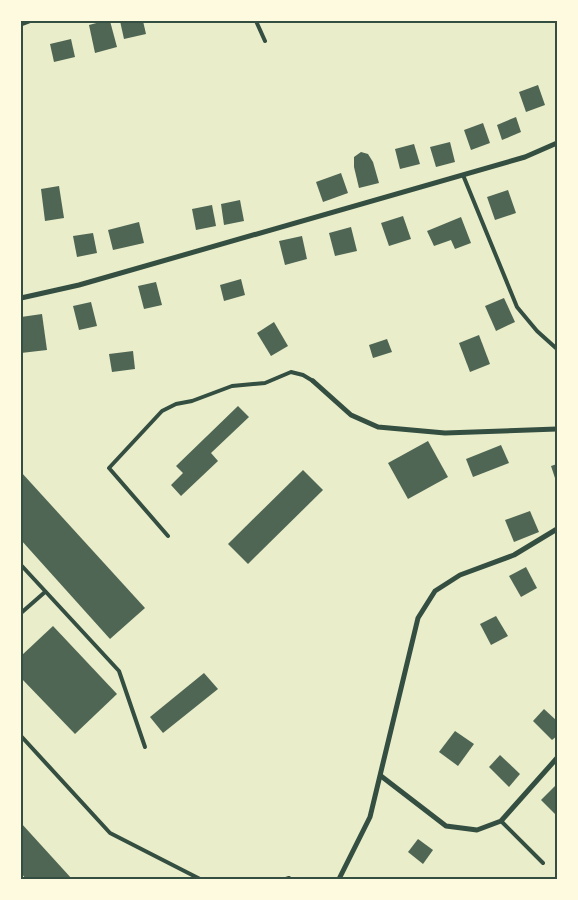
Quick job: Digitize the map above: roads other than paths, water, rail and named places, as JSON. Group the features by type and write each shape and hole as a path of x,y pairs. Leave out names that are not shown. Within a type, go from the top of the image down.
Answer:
{"street":[{"path":"21,24 29,21"},
{"path":"21,298 79,285 463,175 525,157 557,143"},
{"path":"313,381 351,415 378,427 445,432 557,429"},
{"path":"339,879 370,817 418,618 435,591 460,575 514,555 557,529"},
{"path":"380,776 446,826 477,830 501,821 557,758"}],"lane":[{"path":"256,21 265,41"},
{"path":"463,175 517,307 537,331 557,349"},
{"path":"168,536 109,468 162,411 211,392 232,386 265,383 291,372 304,375 313,381"},
{"path":"21,565 119,671 145,747"},
{"path":"21,613 45,592"},
{"path":"21,736 110,833 200,879"},
{"path":"501,821 542,863"}]}
